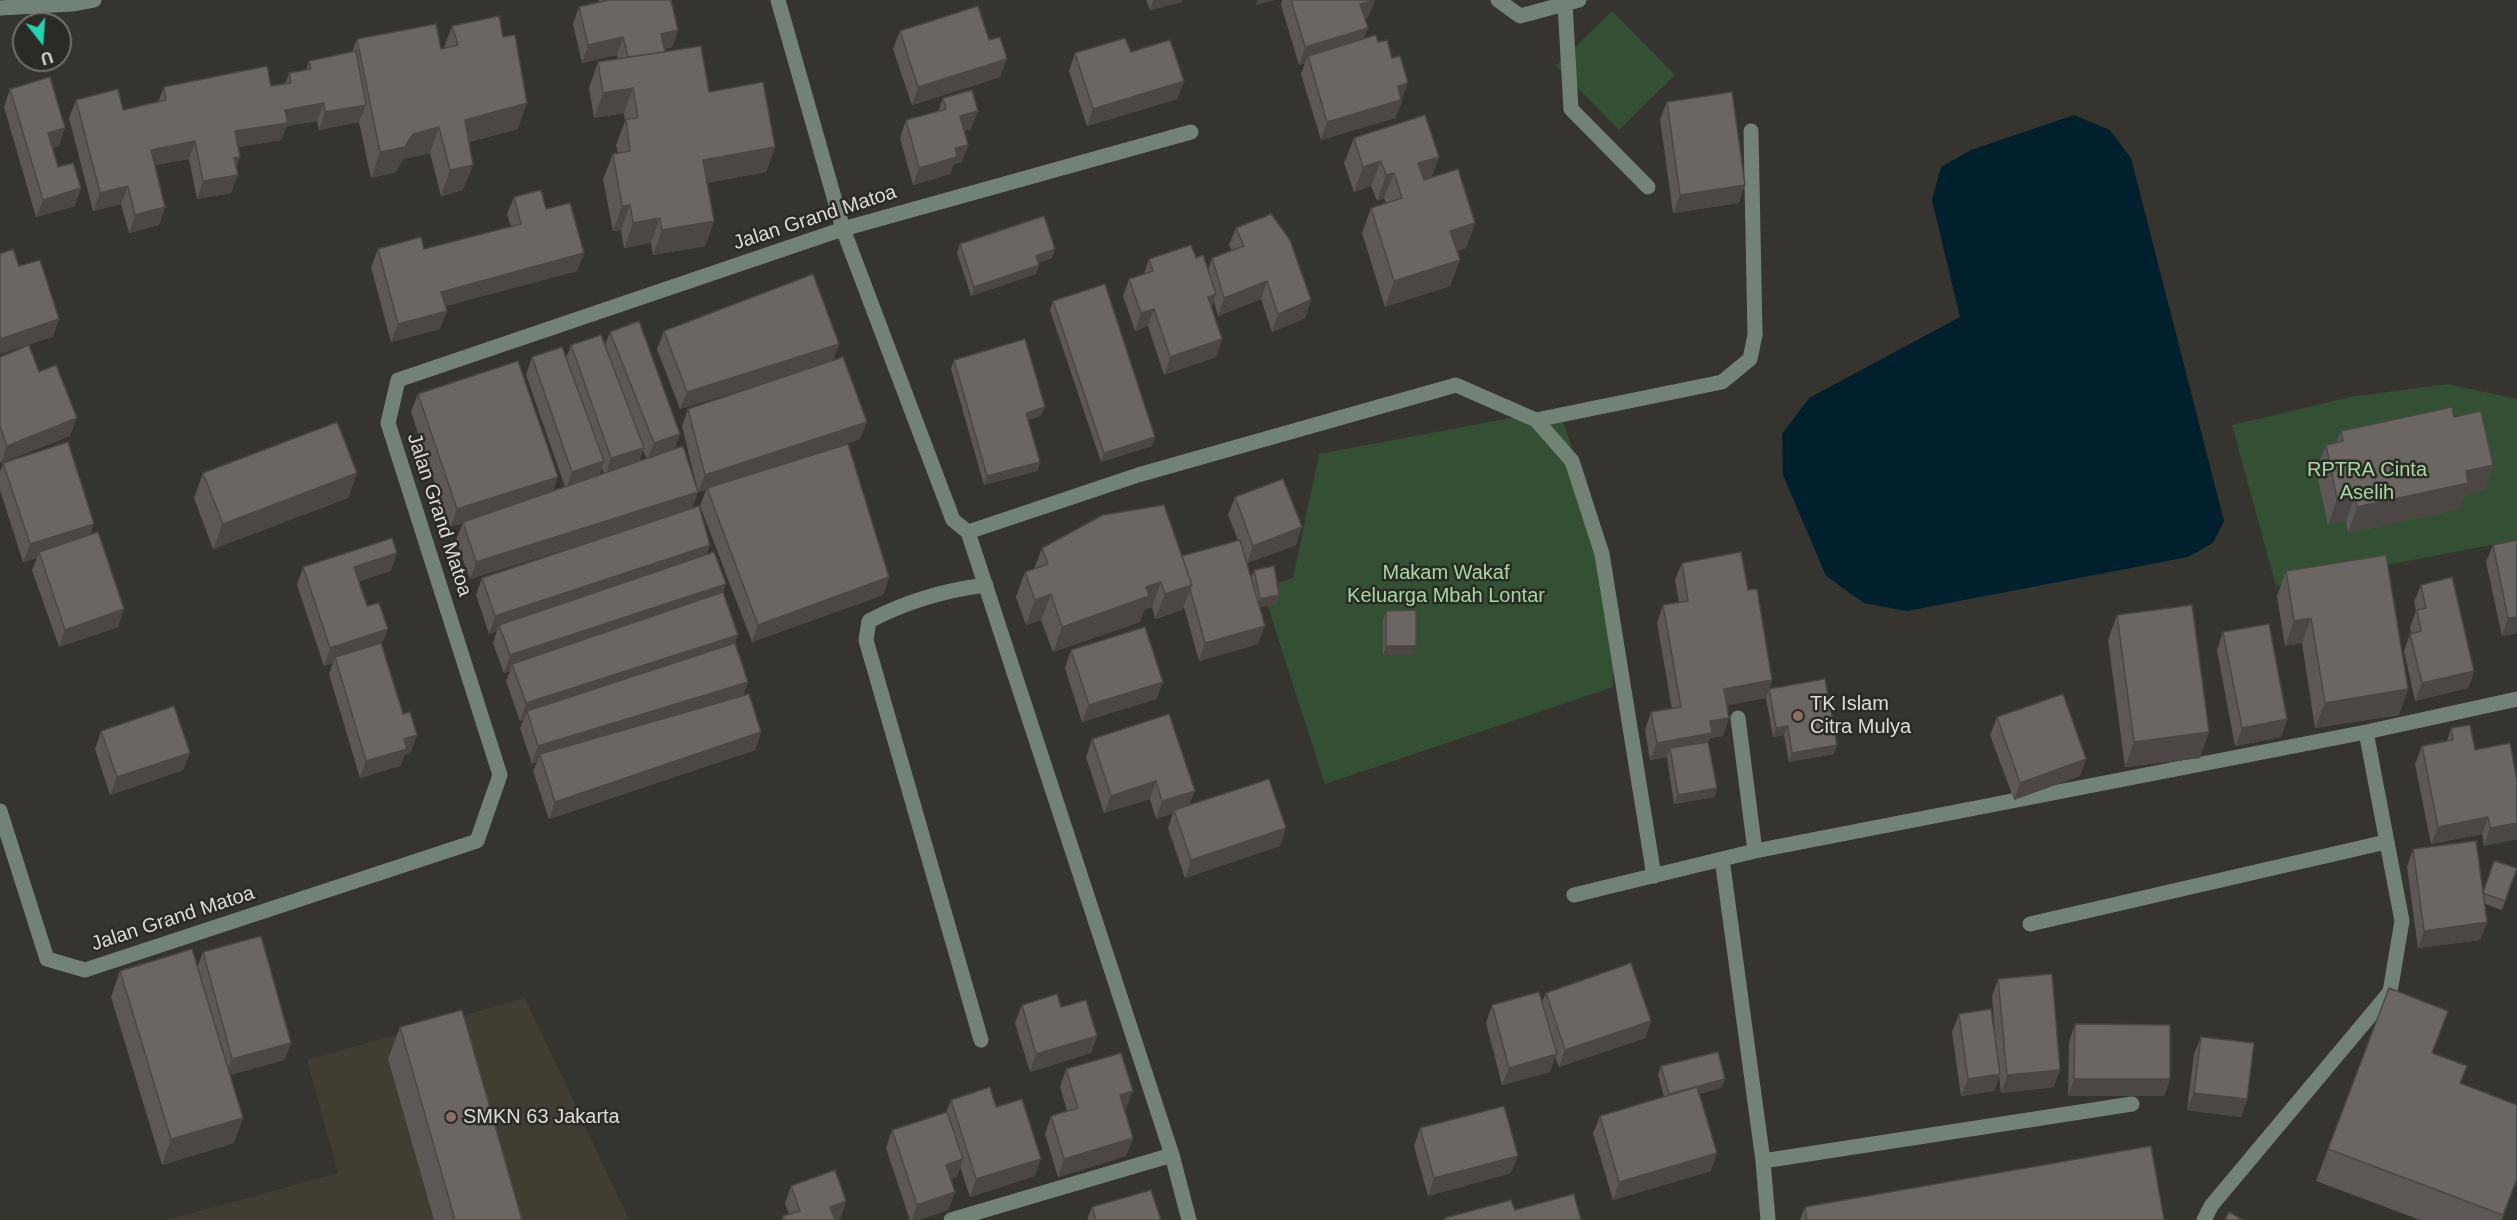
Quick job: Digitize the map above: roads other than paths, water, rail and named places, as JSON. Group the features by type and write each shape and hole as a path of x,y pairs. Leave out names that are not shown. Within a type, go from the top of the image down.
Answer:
{"street":[{"path":"0,8 72,4 94,0"},
{"path":"778,0 843,229 953,520 968,532 1172,1155 1189,1220"},
{"path":"1498,0 1520,16 1572,2 1571,109 1648,187"},
{"path":"1536,420 1722,382 1750,359 1755,335 1751,131"},
{"name":"Jalan Grand Matoa","path":"0,811 47,959 85,970 477,841 500,775 388,423 398,380 843,229 1191,132"},
{"path":"968,532 1138,475 1456,385 1536,420 1572,461 1602,554 1654,876"},
{"path":"981,1040 866,640 869,621 893,608 986,585"},
{"path":"1574,895 1755,852 2366,732 2517,699"},
{"path":"1738,718 1755,852"},
{"path":"2204,1220 2211,1206 2390,992 2402,921 2366,732"},
{"path":"2030,924 2386,842"},
{"path":"1722,860 1763,1161 1768,1220"},
{"path":"1763,1161 2132,1104"},
{"path":"951,1220 1172,1155"}],"water":[{"path":"2074,115 2110,130 2131,158 2224,521 2213,543 2188,557 1907,611 1864,603 1826,576 1783,475 1782,434 1809,398 1960,317 1932,200 1941,167 1971,150"}],"place":[{"name":"TK Islam Citra Mulya","path":"1798,716"},
{"name":"SMKN 63 Jakarta","path":"451,1117"}],"park label":[{"name":"RPTRA Cinta Aselih","path":"2367,482"},
{"name":"Makam Wakaf Keluarga Mbah Lontar","path":"1446,584"}]}
